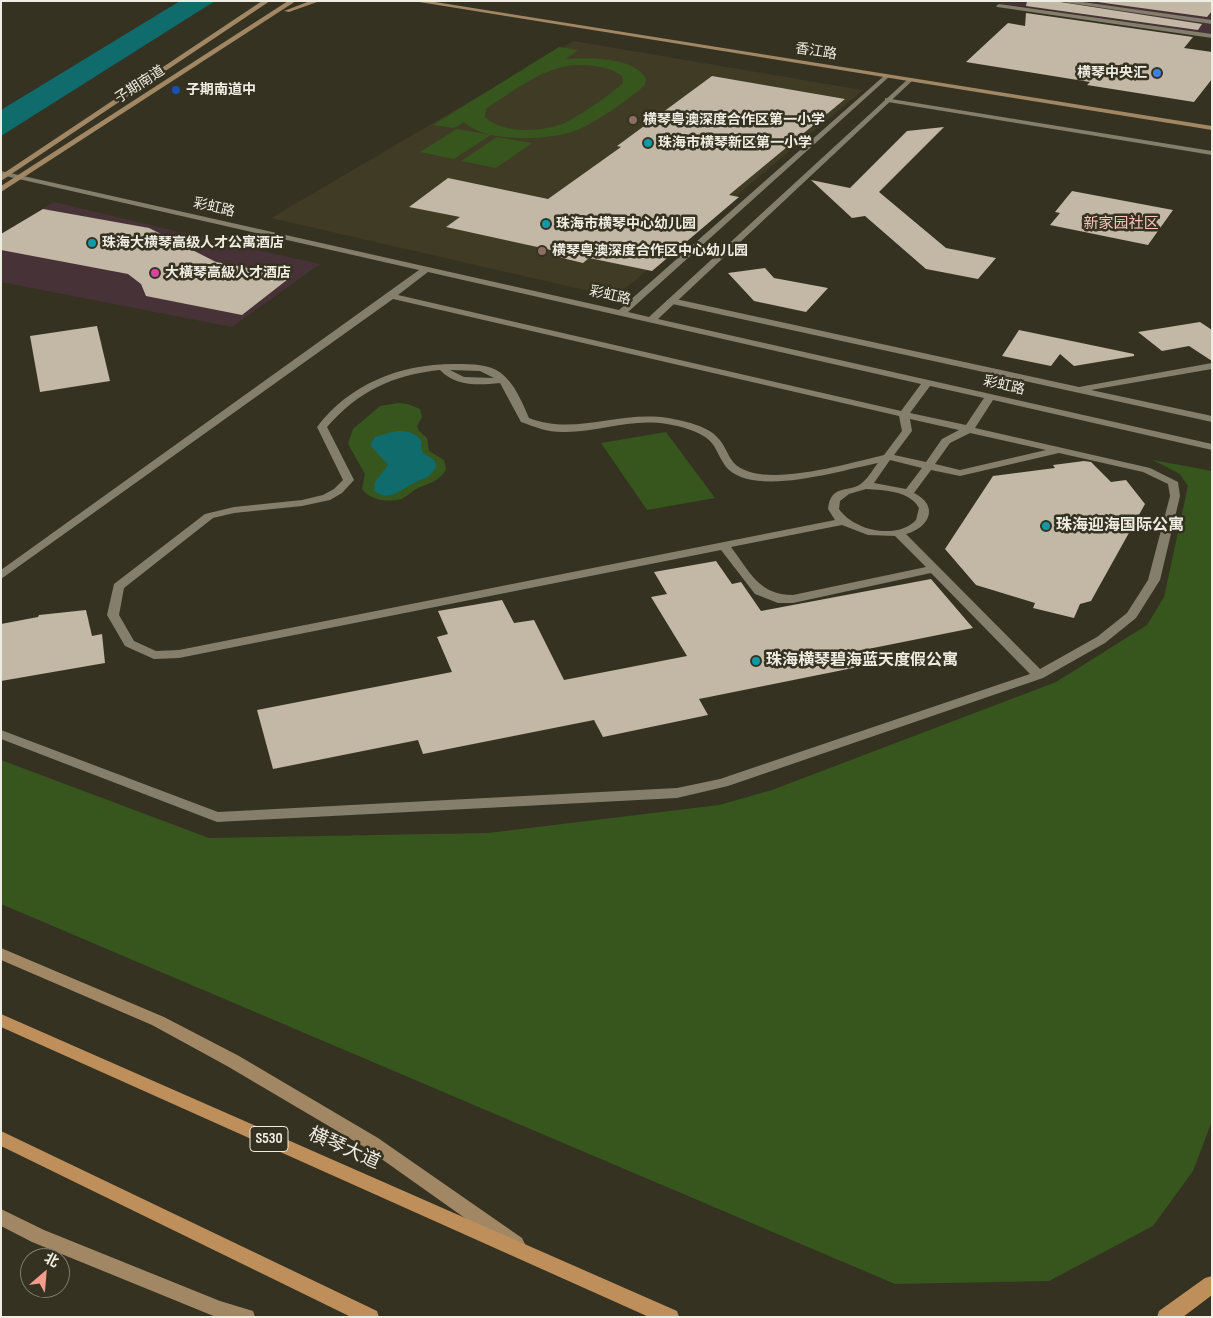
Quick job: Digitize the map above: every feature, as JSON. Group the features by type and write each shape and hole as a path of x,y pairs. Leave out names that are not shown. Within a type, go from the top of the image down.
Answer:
{"main road":[{"name":"子期南道","path":"1,190 293,1"},
{"path":"221,47 247,37 289,9 317,1"},
{"name":"香江路","path":"416,1 1212,128"},
{"path":"455,1 479,11"},
{"name":"子期南道","path":"1,180 5,174 265,2"},
{"path":"1,954 158,1021 233,1061 372,1143 537,1258"},
{"name":"横琴大道","path":"1,1020 670,1317"},
{"path":"1,1138 370,1317"},
{"path":"1,1217 38,1236 218,1310 246,1317"},
{"path":"1166,1317 1212,1284"},
{"path":"629,1299 644,1317"}],"street":[{"path":"1059,1 1212,22"},
{"path":"999,6 1212,36"},
{"path":"621,313 887,76"},
{"path":"651,320 910,80"},
{"path":"888,100 1212,153"},
{"name":"彩虹路","path":"5,174 1212,447"},
{"path":"1,576 425,270"},
{"path":"1,734 217,817 678,793 723,783 1039,675 1101,640 1132,615 1154,580 1175,496 1173,482 1154,473 391,296"},
{"path":"671,301 1212,419"},
{"path":"842,522 179,654 154,655 129,643 113,615 118,587 209,516 234,510 302,503 326,498 338,491 349,480 322,427 334,413 374,384 391,376 442,367 465,366 491,371 509,387 525,420 543,427 564,429 637,419 668,421 694,428 713,438 732,467 756,478 792,478 889,457 960,473 1060,450"},
{"path":"1075,390 1212,366"},
{"path":"866,486 907,431 904,414 927,383"},
{"path":"908,494 946,441 969,429 990,397"},
{"path":"866,486 881,486 908,494 918,500 923,508 924,516 920,523 911,529 898,533 868,533 853,529 835,515 833,507 835,499 848,491 866,486"},
{"path":"898,533 1039,675"},
{"path":"724,546 759,591 778,598 792,599 934,569"}],"shaded area":[{"path":"983,1 1212,1 1212,34"},
{"path":"573,41 863,90 615,297 271,218"},
{"name":"大橫琴高級人才酒店","path":"54,202 320,264 232,327 1,282 1,234"}],"green space":[{"path":"559,47 578,50 566,59 586,58 622,62 632,66 646,79 645,85 606,114 582,128 556,136 539,138 504,137 474,129 464,122 454,128 433,125","holes":["575,65 611,70 622,76 623,83 585,111 553,127 533,130 511,129 492,123 485,117 486,109 530,80 552,70"]},
{"path":"457,129 491,135 454,159 420,152"},
{"path":"497,137 532,143 496,168 461,161"},
{"path":"398,403 408,404 420,409 422,417 417,426 419,431 427,438 429,451 444,460 446,469 438,479 418,488 401,499 391,501 380,500 365,493 362,489 365,474 348,444 353,429 380,406"},
{"path":"666,432 715,498 647,510 601,443"},
{"path":"1153,460 1212,471 1212,1121 1193,1171 1153,1226 1049,1281 895,1284 1,904 1,760 209,838 488,833 719,805 772,790 1056,682 1147,625 1164,597 1188,486 1180,474"}],"water":[{"path":"180,1 215,1 1,136 1,110"},
{"path":"396,431 407,432 417,436 422,442 422,451 435,461 436,467 426,478 395,494 380,494 374,491 375,482 388,465 370,445 375,437"}],"building":[{"path":"1027,1 1054,1 1202,24 1198,30 1026,6"},
{"path":"1090,1 1212,1 1212,11 1207,17"},
{"path":"1026,13 1193,37 1184,48 1212,52 1212,79 1194,102 1087,85 1090,82 966,62 1008,23 1025,26"},
{"path":"712,76 845,99 729,195 739,197 652,271 589,258 583,263 554,256 560,252 446,227 460,217 409,207 448,178 548,199 621,147 617,146"},
{"path":"944,127 879,192 946,248 996,258 978,279 926,269 865,216 852,218 811,180 850,188 907,131"},
{"path":"1072,191 1173,210 1148,245 1050,225 1060,213 1055,212"},
{"path":"43,209 149,228 216,262 292,276 242,315 146,296 141,284 128,274 1,250 1,234"},
{"path":"765,268 774,278 828,288 806,312 754,301 728,273"},
{"path":"1200,322 1212,330 1212,361 1189,346 1162,351 1138,332"},
{"path":"97,326 110,381 40,392 30,336"},
{"path":"1019,330 1134,354 1134,356 1074,366 1060,354 1051,366 1002,356"},
{"name":"珠海迎海国际公寓","path":"1084,461 1091,462 1111,482 1126,480 1145,504 1091,601 1080,604 1074,618 1033,608 1035,603 976,585 945,549 993,476 1055,468 1053,465"},
{"name":"珠海横琴碧海蓝天度假公寓","path":"716,561 732,584 741,582 761,611 931,579 973,628 848,653 858,667 699,699 708,715 603,737 594,720 423,754 418,740 273,769 257,710 452,672 437,637 448,634 438,611 502,600 514,623 534,620 564,680 687,656 651,597 667,594 654,572"},
{"path":"86,610 92,636 102,634 105,663 1,681 1,624 38,617 39,615"}],"place":[{"name":"横琴中央汇","path":"1157,73"},
{"name":"子期南道中","path":"176,90"},
{"name":"横琴粤澳深度合作区第一小学","path":"633,120"},
{"name":"珠海市横琴新区第一小学","path":"648,143"},
{"name":"珠海市横琴中心幼儿园","path":"546,224"},
{"name":"珠海大横琴高级人才公寓酒店","path":"92,243"},
{"name":"横琴粤澳深度合作区中心幼儿园","path":"542,251"},
{"name":"大橫琴高級人才酒店","path":"155,273"},
{"name":"珠海迎海国际公寓","path":"1046,526"},
{"name":"珠海横琴碧海蓝天度假公寓","path":"756,661"}],"district":[{"name":"新家园社区","path":"1121,224"}]}
